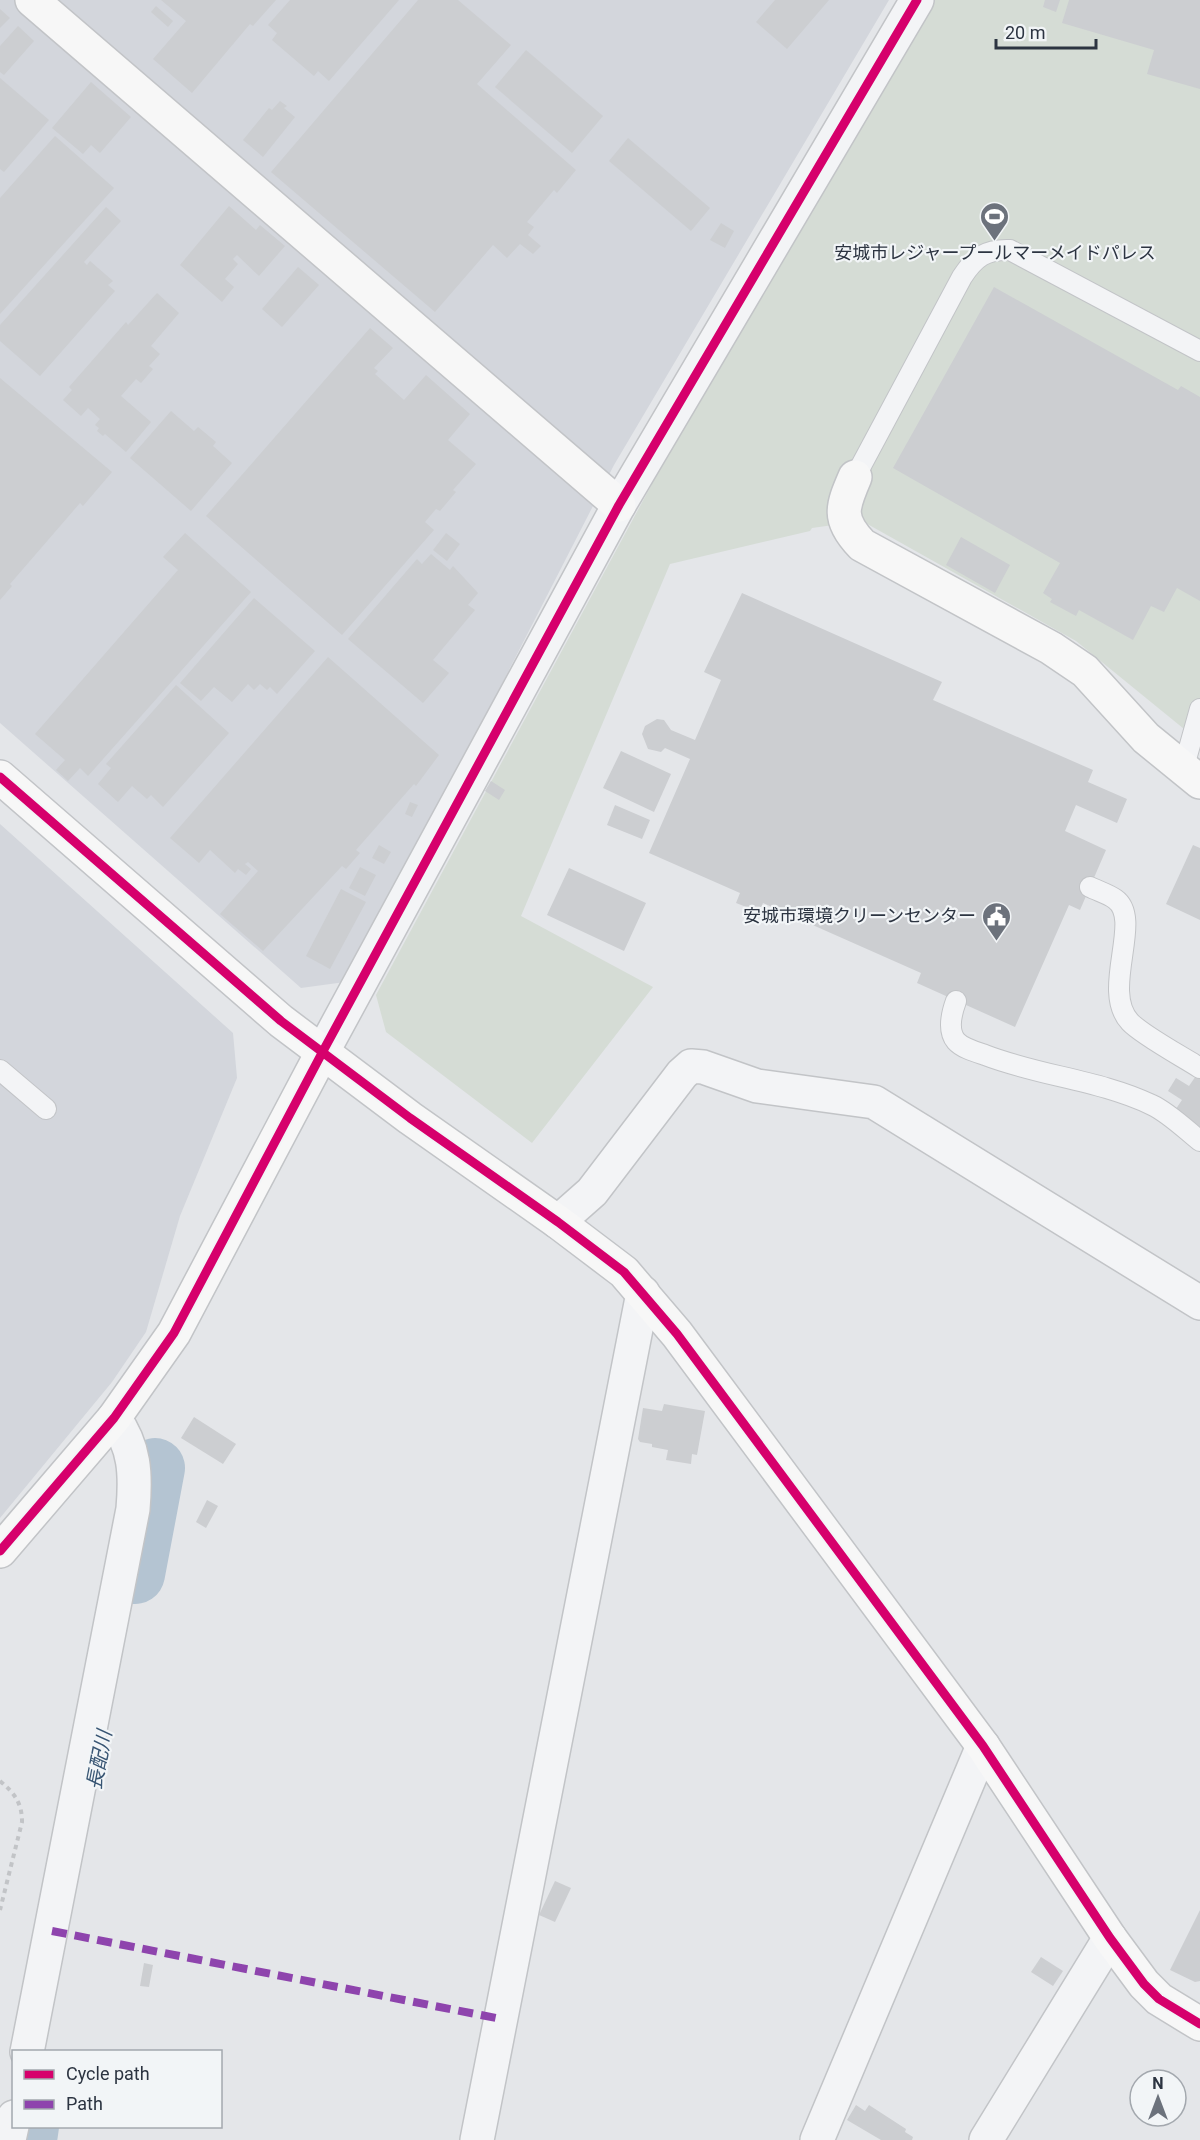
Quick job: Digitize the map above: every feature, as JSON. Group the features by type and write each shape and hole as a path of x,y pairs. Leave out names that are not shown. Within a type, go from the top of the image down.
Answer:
{"street":[{"path":"32,0 619,505"},
{"path":"0,1551 114,1418 149,1372 202,1284 322,1053 619,505 917,0"},
{"path":"855,477 844,502 844,517 849,532 862,545 1051,648 1085,671 1146,738 1191,776"},
{"path":"0,777 281,1021 624,1272 677,1334 983,1746 1110,1938 1144,1984 1159,1999 1200,2024"},
{"path":"558,1222 592,1192 682,1074 692,1066 704,1067 757,1086 874,1102 1200,1303"},
{"path":"487,2138 643,1293"},
{"path":"27,2050 133,1509 136,1474 131,1449 114,1418"},
{"path":"817,2140 983,1746"},
{"path":"986,2140 1110,1938"}],"lane":[{"path":"855,477 962,277 974,260 992,249 1010,250 1200,351"},
{"path":"1191,776 1200,709"},
{"path":"1090,887 1117,899 1124,910 1125,930 1118,981 1120,1002 1130,1022 1200,1068"},
{"path":"956,1001 951,1015 952,1030 956,1041 969,1049 1013,1066 1153,1105 1200,1141"},
{"path":"0,1070 46,1109"}],"path":[{"path":"0,1781 14,1793 22,1807 22,1822 0,1910"}],"shaded area":[{"path":"0,0 889,0 614,465 430,824 345,982 301,988 0,723"},
{"name":"安城市レジャープールマーメイドパレス","path":"931,0 1200,0 1200,742 1076,641 862,521 812,528 810,531 670,564 521,916 653,987 532,1143 386,1032 376,995 652,484 648,482"},
{"path":"0,824 233,1033 237,1078 180,1216 146,1332 112,1382 0,1518"}],"building":[{"path":"161,0 276,0 253,26 250,24 192,93 153,59 186,21"},
{"path":"290,0 399,0 329,81 318,71 314,76 272,40 277,33 268,25"},
{"path":"418,0 458,0 511,45 477,84 576,170 557,193 554,190 527,222 534,227 528,235 541,246 533,254 520,244 507,258 493,245 435,312 271,172"},
{"path":"775,0 829,0 787,49 756,22"},
{"path":"1045,0 1060,0 1056,12 1043,7"},
{"path":"1069,0 1200,0 1200,89 1147,74 1154,50 1062,23"},
{"path":"156,6 173,21 168,27 151,12"},
{"path":"0,9 10,18 0,28"},
{"path":"18,26 34,41 4,75 0,72 0,46"},
{"path":"526,50 603,116 572,153 495,87"},
{"path":"0,78 49,120 4,172 0,169"},
{"path":"91,82 131,117 100,153 91,145 83,154 52,128"},
{"path":"280,101 287,106 284,108 295,117 263,157 243,140 269,108 272,110"},
{"path":"55,136 114,188 0,314 0,198"},
{"path":"628,138 710,208 691,231 609,161"},
{"path":"229,206 256,230 260,225 285,246 259,276 237,255 233,259 238,264 225,279 234,287 222,302 180,265"},
{"path":"106,207 121,221 84,262 87,265 90,261 113,281 108,285 115,291 40,376 0,341 0,325"},
{"path":"721,223 734,231 725,248 710,240"},
{"path":"298,267 319,285 282,327 262,309"},
{"path":"994,287 1178,390 1181,386 1200,397 1200,601 1177,588 1164,612 1151,606 1133,640 1079,610 1076,616 1050,602 1052,599 1043,593 1060,563 893,468"},
{"path":"157,293 179,313 151,346 160,354 149,366 153,369 141,383 136,379 121,396 151,422 126,452 105,434 103,436 97,431 99,428 95,425 100,419 88,408 81,416 63,400 72,390 69,387 126,322 128,325"},
{"path":"370,328 393,348 374,368 378,371 375,374 404,400 426,375 470,414 448,440 476,464 453,490 456,492 440,511 436,509 425,522 434,530 342,635 206,516"},
{"path":"0,378 112,472 83,506 80,503 10,584 12,586 0,600"},
{"path":"171,411 194,431 198,427 216,442 213,446 232,463 191,511 130,458"},
{"path":"185,533 251,592 88,776 80,768 68,781 56,770 65,760 35,734 178,570 163,557"},
{"path":"446,533 460,544 447,561 433,550"},
{"path":"961,537 1010,565 995,593 946,565"},
{"path":"431,554 450,570 453,566 478,593 468,605 475,610 433,660 449,673 423,703 348,639 417,559 422,564"},
{"path":"742,593 942,682 933,700 1093,770 1088,782 1127,799 1117,823 1076,805 1065,831 1106,850 1080,910 1069,905 1015,1027 917,983 921,973 763,903 759,912 736,903 740,893 649,853 690,759 665,748 661,752 648,749 642,734 645,726 657,719 664,720 671,730 695,740 721,680 704,672"},
{"path":"254,598 315,651 277,694 270,687 267,690 260,684 254,690 248,684 232,702 214,687 201,701 180,683"},
{"path":"328,657 439,755 416,786 414,784 356,850 360,853 346,869 342,866 263,951 220,914 258,871 248,862 245,864 251,869 246,875 238,869 235,873 210,850 199,863 170,838"},
{"path":"176,685 229,733 163,807 151,795 147,799 132,786 118,802 98,784 111,768 106,764"},
{"path":"621,751 671,774 654,812 603,788"},
{"path":"491,781 505,790 499,800 485,791"},
{"path":"410,802 418,805 412,817 405,814"},
{"path":"615,805 650,820 642,839 607,825"},
{"path":"379,845 391,852 384,864 372,858"},
{"path":"1193,845 1200,848 1200,920 1166,904"},
{"path":"360,867 376,875 365,896 349,888"},
{"path":"569,868 646,903 624,951 547,915"},
{"path":"341,889 366,902 330,969 306,956"},
{"path":"1200,1070 1200,1144 1167,1122 1182,1100 1168,1091 1176,1078 1189,1086"},
{"path":"664,1404 705,1411 697,1455 692,1454 691,1464 666,1460 668,1450 652,1447 652,1444 640,1442 638,1439 643,1408 662,1411"},
{"path":"194,1417 236,1444 223,1464 181,1438"},
{"path":"207,1500 218,1506 206,1528 196,1522"},
{"path":"555,1881 571,1888 555,1922 539,1915"},
{"path":"1200,1910 1200,1981 1195,1982 1170,1970"},
{"path":"1041,1957 1063,1971 1053,1986 1031,1972"},
{"path":"144,1963 153,1965 149,1987 140,1986"},
{"path":"856,2105 865,2111 869,2105 906,2129 905,2132 913,2137 912,2140 881,2140 847,2120"}],"waterway":[{"name":"長配川","path":"135,1574 155,1468"},
{"name":"長配川","path":"27,2140 29,2128"}],"marked path":[{"path":"52,1931 501,2019"}],"cycle path":[{"path":"0,1551 114,1418 174,1333 322,1053 619,505 917,0"},
{"path":"0,777 281,1021 410,1118 558,1222 624,1272 677,1334 983,1746 1110,1938 1144,1984 1159,1999 1200,2024"}],"place":[{"name":"安城市レジャープールマーメイドパレス","path":"995,242"},
{"name":"安城市環境クリーンセンター","path":"997,942"}]}
